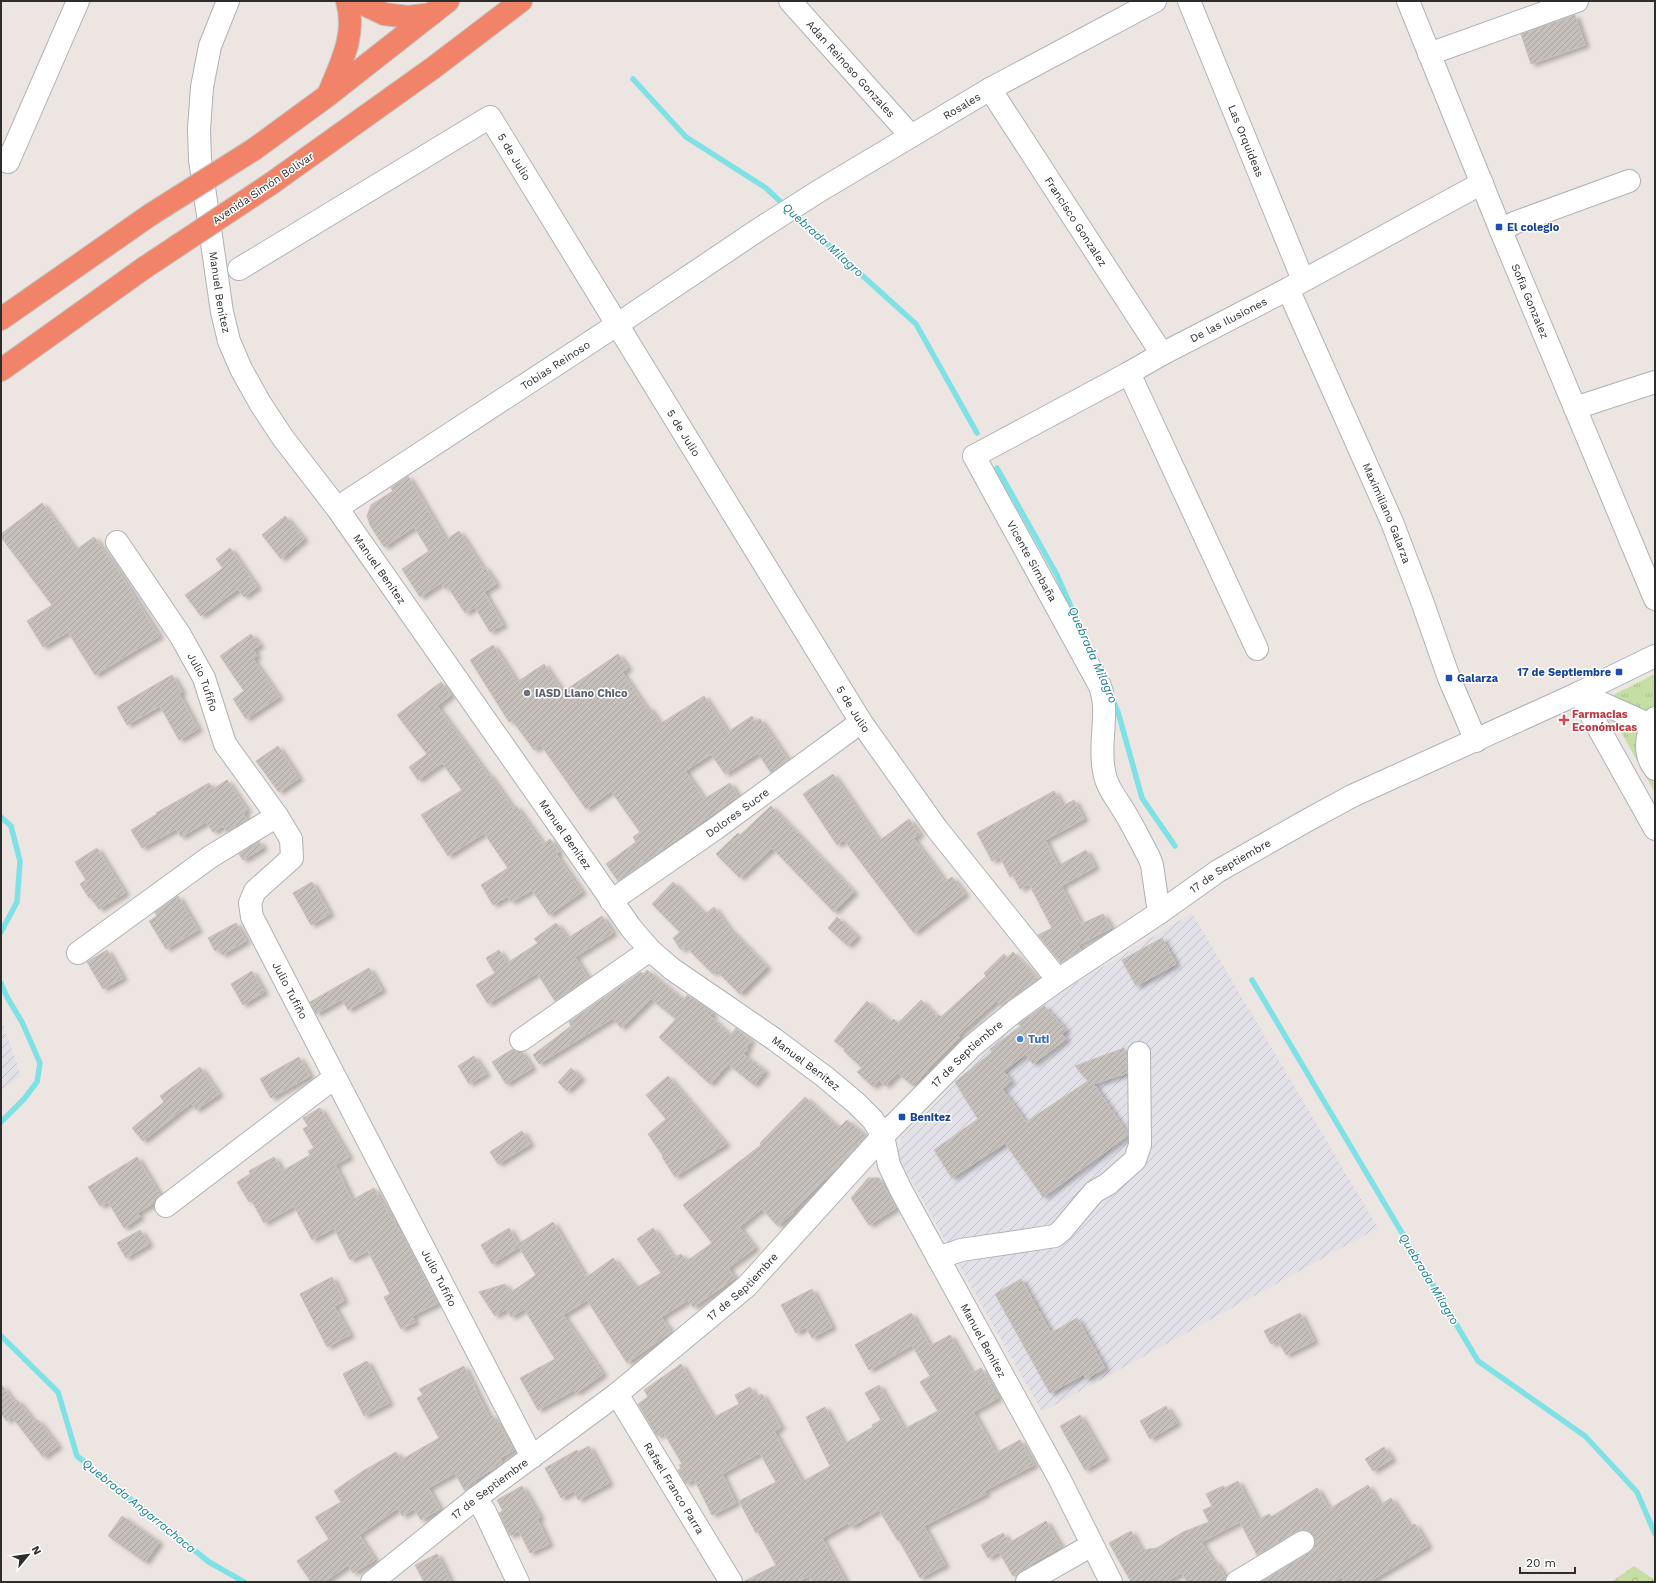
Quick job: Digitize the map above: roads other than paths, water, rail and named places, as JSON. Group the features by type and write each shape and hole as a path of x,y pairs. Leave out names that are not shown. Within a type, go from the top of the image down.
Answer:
{"highway":[{"path":"327,96 347,48 351,25 347,1"},
{"path":"357,1 384,14 408,18 440,7"},
{"name":"Avenida Simón Bolívar","path":"1,370 144,268 272,183 433,68 521,1"},
{"path":"1,319 150,215 253,150 327,96 440,7"}],"street":[{"path":"8,162 78,1"},
{"name":"Manuel Benítez","path":"228,1 210,46 202,87 199,129 200,160 222,312 229,342 260,403 283,438 337,508 631,928 650,950 672,970 774,1039 825,1077 873,1120 883,1136 894,1175 1059,1478 1111,1582"},
{"name":"Adan Reinoso Gonzales","path":"790,1 911,136"},
{"name":"Rosales","path":"773,220 990,89 1155,1"},
{"name":"Las Orquideas","path":"1189,1 1295,284"},
{"name":"Sofia Gonzalez","path":"1408,1 1501,231 1655,599"},
{"path":"1429,54 1576,1"},
{"name":"Francisco Gonzalez","path":"990,89 1162,354"},
{"name":"5 de Julio","path":"240,269 490,117 861,722 937,829 1058,980"},
{"path":"1501,231 1514,223 1629,181"},
{"name":"De las Ilusiones","path":"974,456 1482,182"},
{"name":"Tobias Reinoso","path":"337,508 618,324 773,220"},
{"name":"Maximiliano Galarza","path":"1295,284 1392,522 1449,678 1476,741"},
{"path":"1129,373 1257,649"},
{"path":"1575,408 1655,382"},
{"name":"Vicente Simbaña","path":"974,456 1100,686 1104,698 1105,709 1102,754 1104,771 1112,791 1149,857 1152,865 1159,913"},
{"name":"Julio Tufiño","path":"117,542 180,635 204,678 225,744 277,816 291,839 292,858 255,891 250,903 252,917 334,1078 532,1457"},
{"name":"17 de Septiembre","path":"372,1582 476,1498 617,1394 747,1286 883,1136 972,1047 1015,1011 1058,980 1159,913 1218,871 1352,796 1476,741 1654,658"},
{"path":"1579,693 1654,723 1648,735 1647,746 1649,757 1654,767 1628,781"},
{"path":"1579,693 1655,829"},
{"name":"Dolores Sucre","path":"611,901 715,829 861,722"},
{"path":"78,953 210,856 277,816"},
{"path":"521,1040 650,950"},
{"path":"938,1258 962,1250 1055,1236 1062,1230 1094,1192 1108,1184 1135,1160 1140,1145 1139,1053"},
{"path":"166,1206 334,1078"},
{"name":"Rafael Franco Parra","path":"617,1394 731,1582"},
{"path":"476,1498 485,1512 518,1582"},
{"path":"1236,1582 1303,1542"},
{"path":"1027,1582 1092,1545"}],"waterway":[{"name":"Quebrada Milagro","path":"633,79 686,137 766,188 785,206"},
{"name":"Quebrada Milagro","path":"793,213 916,324 977,433"},
{"name":"Quebrada Milagro","path":"997,468 1057,575 1084,636"},
{"name":"Quebrada Milagro","path":"1112,698 1118,712 1142,798 1175,846"},
{"name":"Quebrada Angarrachaca","path":"1,817 11,826 20,861 17,902 1,932"},
{"name":"Quebrada Milagro","path":"1252,980 1478,1361 1585,1436 1637,1492 1655,1534"},
{"name":"Quebrada Angarrachaca","path":"1,983 7,997 22,1022 40,1063 37,1082 24,1099 1,1122"},
{"name":"Quebrada Angarrachaca","path":"1,1336 58,1392 77,1456 209,1562 244,1582"}],"place":[{"name":"El colegio","path":"1499,227"},
{"name":"17 de Septiembre","path":"1619,672"},
{"name":"Galarza","path":"1449,678"},
{"name":"IASD Llano Chico","path":"527,693"},
{"name":"Farmacias Económicas","path":"1564,720"},
{"name":"Tuti","path":"1020,1039"},
{"name":"Benitez","path":"902,1117"}]}
